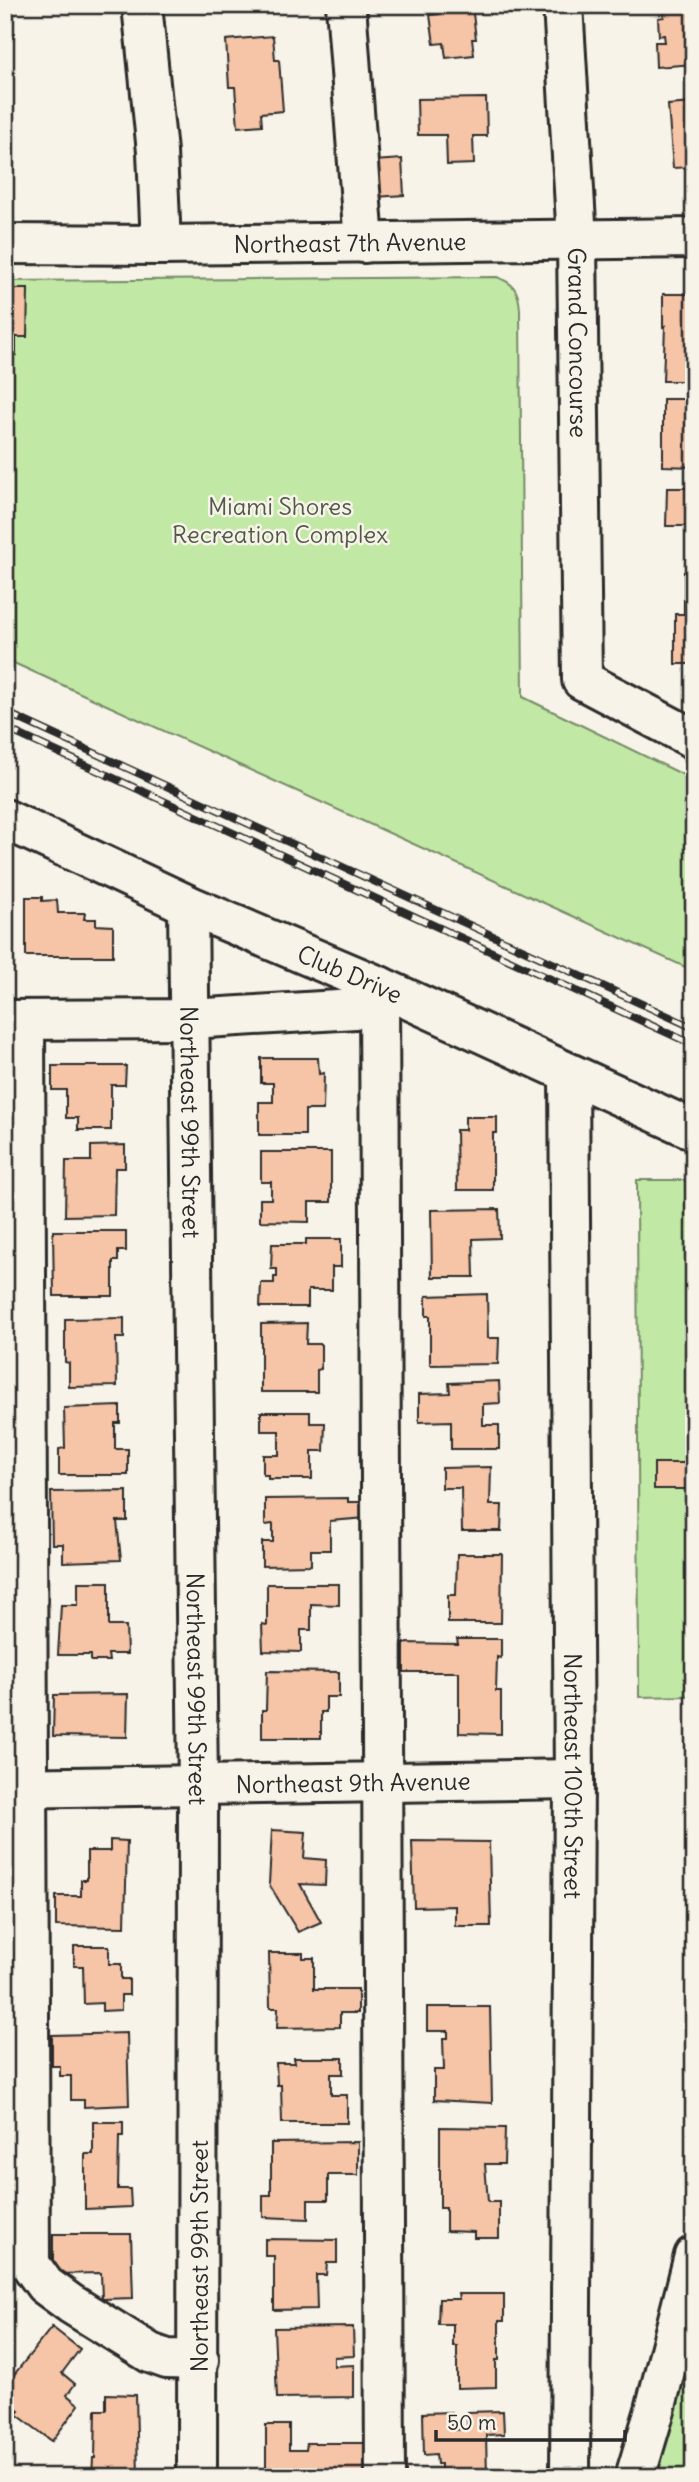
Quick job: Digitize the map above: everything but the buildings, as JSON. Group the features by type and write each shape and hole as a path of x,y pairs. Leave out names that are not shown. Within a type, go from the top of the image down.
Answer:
{"street":[{"path":"142,5 157,152 160,246"},
{"path":"346,5 365,243"},
{"name":"Grand Concourse","path":"563,5 577,240 583,680 694,738"},
{"name":"Northeast 7th Avenue","path":"5,244 160,246 694,238"},
{"name":"Club Drive","path":"5,819 188,905 379,986 694,1130"},
{"name":"Northeast 99th Street","path":"188,905 198,1787 198,2473"},
{"path":"199,2360 167,2359 150,2353 45,2285 30,2264 16,1788 15,1020 190,1019 355,1009 379,986"},
{"path":"379,986 385,2477"},
{"name":"Northeast 100th Street","path":"569,1074 574,1779 570,2477"},
{"name":"Northeast 9th Avenue","path":"16,1788 574,1779"},
{"path":"635,2477 694,2256"}],"green space":[{"name":"Miami Shores Recreation Complex","path":"497,277 508,282 514,289 520,310 523,697 694,780 694,971 5,659 5,281"},
{"path":"637,1180 694,1180 694,1696 639,1697"},
{"path":"694,2296 694,2477 646,2477"}],"railway":[{"path":"5,712 694,1028"},
{"path":"5,728 694,1045"}]}
